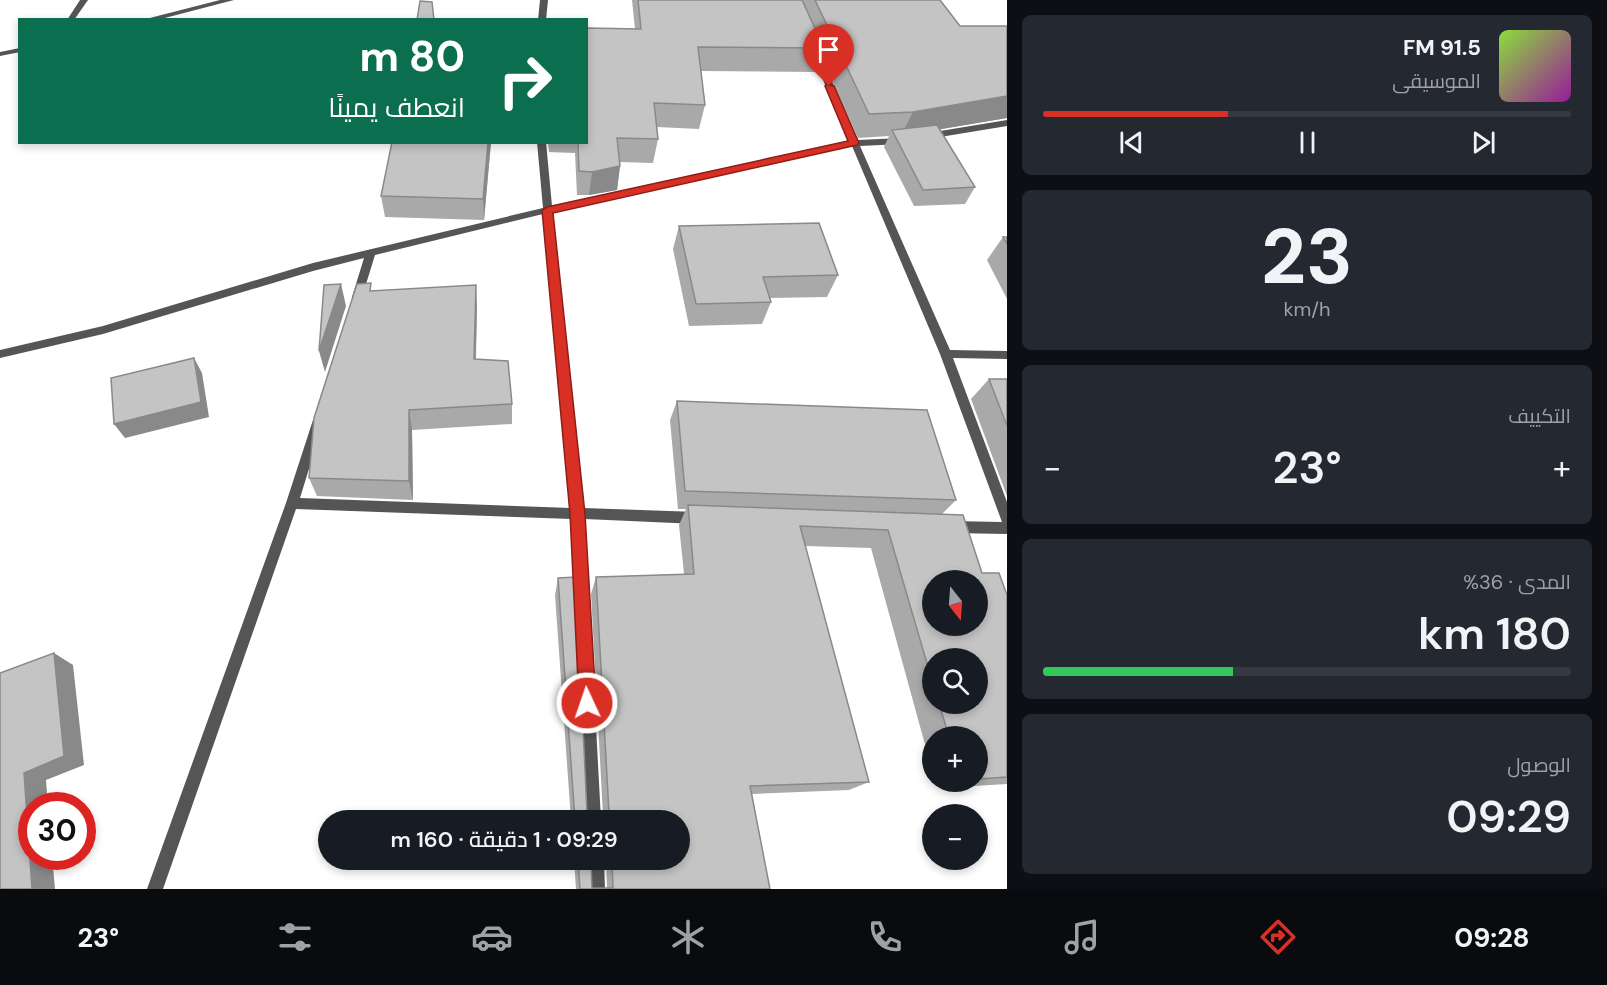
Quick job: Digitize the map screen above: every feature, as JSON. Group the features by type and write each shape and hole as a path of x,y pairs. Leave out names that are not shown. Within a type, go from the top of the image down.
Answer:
{"street":[{"path":"71,18 84,0"},
{"path":"154,18 230,0"},
{"path":"542,18 544,0"},
{"path":"810,40 946,354 1007,519"},
{"path":"0,54 18,50"},
{"path":"0,354 103,330 313,267 547,210 854,143 901,141 1007,123"},
{"path":"541,144 578,514 593,810"},
{"path":"353,310 370,253"},
{"path":"946,354 1007,355"},
{"path":"155,889 292,503 321,412"},
{"path":"292,503 709,518"},
{"path":"935,526 1007,528"},
{"path":"596,870 597,889"}],"building":[{"path":"638,0 802,0 824,48 698,47 705,105 654,103 658,139 617,138 620,166 592,172 579,171 578,144 588,144 588,28 641,29"},
{"path":"815,0 940,0 960,26 1007,26 1007,96 913,112 869,114"},
{"path":"420,1 432,2 434,18 417,18"},
{"path":"937,125 975,187 923,190 892,130"},
{"path":"392,144 488,144 483,199 381,196"},
{"path":"819,223 838,275 763,277 771,302 696,304 679,226"},
{"path":"371,283 370,291 476,285 474,359 508,361 512,404 409,410 409,481 309,478 314,418 357,284"},
{"path":"341,284 319,351 324,285"},
{"path":"194,358 201,402 114,424 111,378"},
{"path":"989,379 1007,379 1007,426"},
{"path":"677,401 927,410 956,500 685,491"},
{"path":"688,505 963,515 981,570 922,570 922,636 988,636 988,573 999,573 1007,595 1007,777 988,778 988,726 946,726 942,714 988,714 988,648 922,648 888,530 800,526 869,782 750,786 770,889 580,889 579,870 591,870 592,888 613,888 612,870 690,870 690,810 609,810 596,577 694,574"},
{"path":"576,577 587,810 574,810 558,578"},
{"path":"54,653 64,756 24,773 25,792 18,792 18,870 31,870 32,889 0,889 0,673"}],"route":[{"path":"587,703 578,514 547,210 854,143 829,86"}]}
